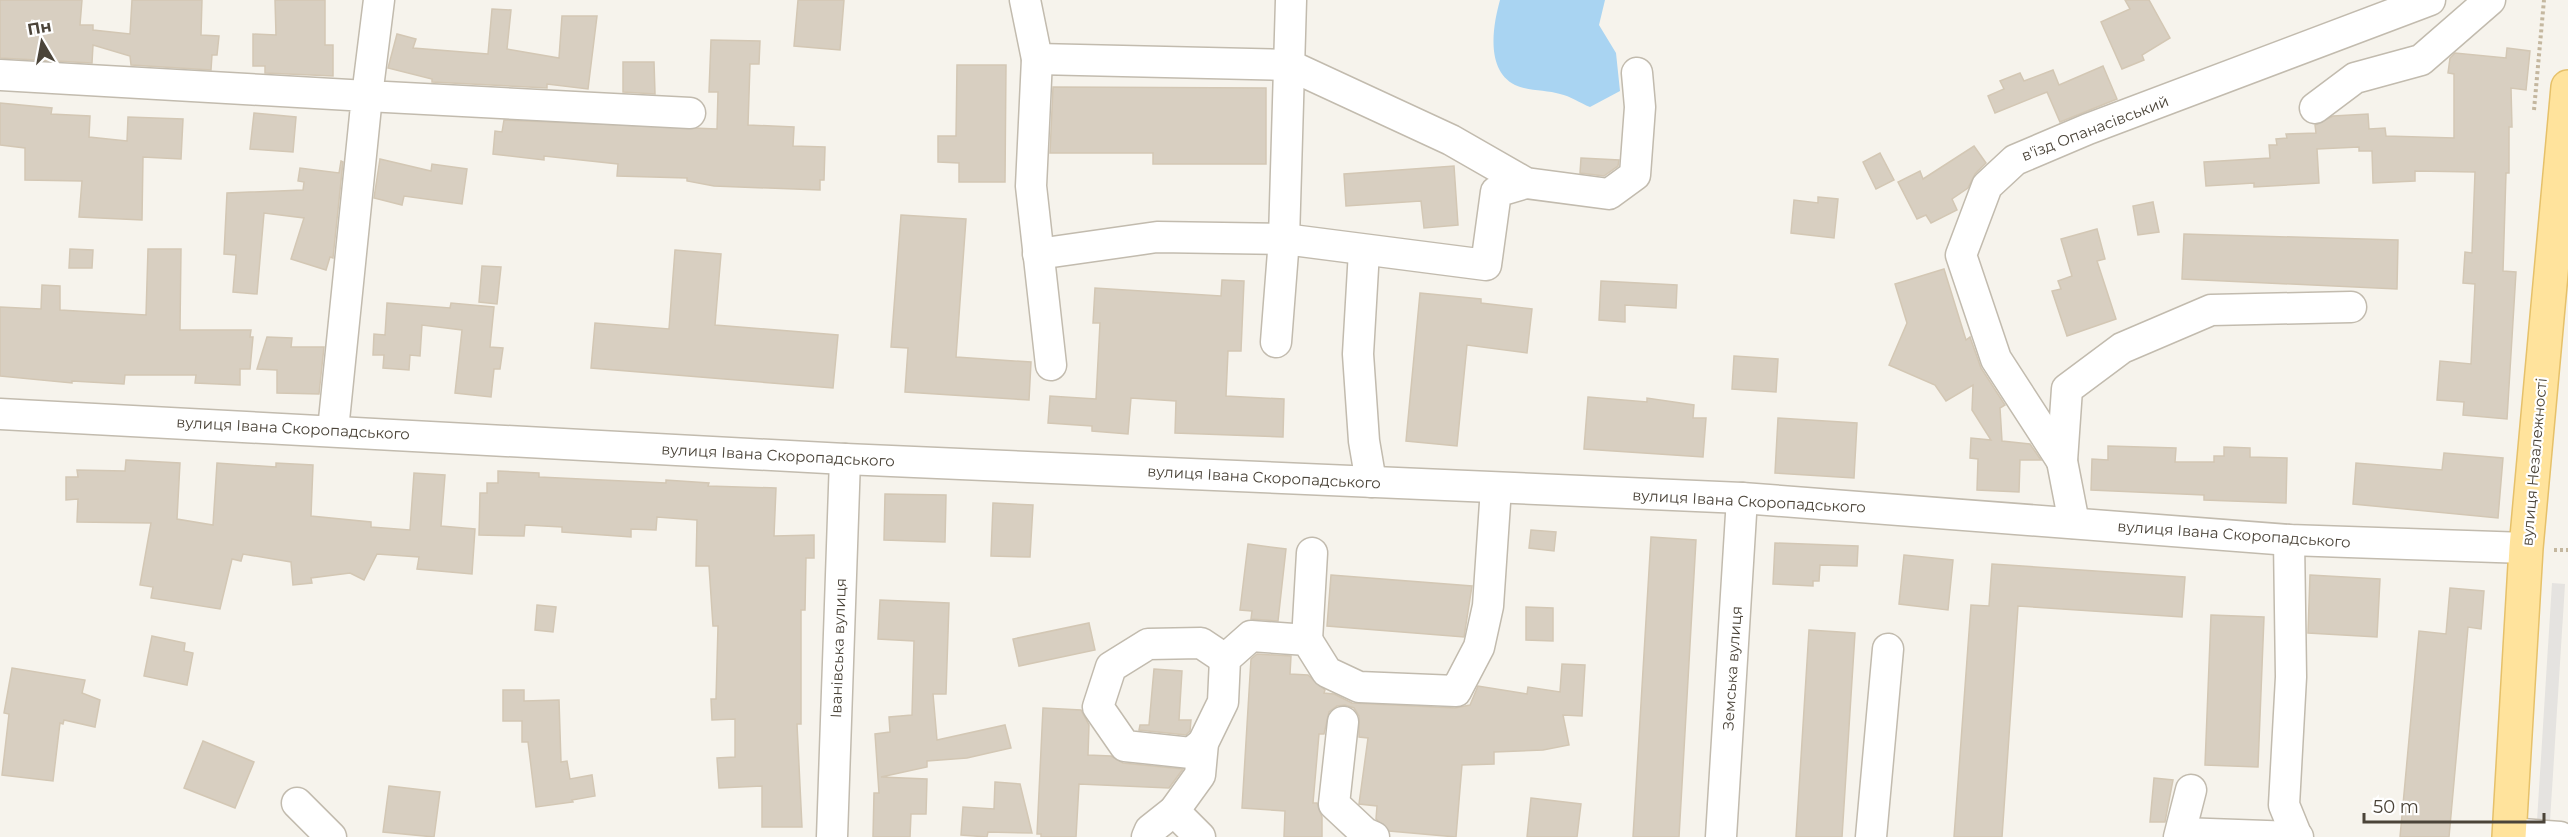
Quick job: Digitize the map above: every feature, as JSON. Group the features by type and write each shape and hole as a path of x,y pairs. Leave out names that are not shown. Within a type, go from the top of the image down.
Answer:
{"main road":[{"name":"вулиця Незалежності","path":"2509,835 2526,548 2568,87"}],"street":[{"path":"333,430 379,0"},
{"path":"1025,0 1037,59 1031,186 1051,365"},
{"path":"1276,342 1284,239 1291,0"},
{"name":"в'їзд Опанасівський","path":"2062,461 1996,359 1961,255 1987,186 2014,160 2430,0"},
{"path":"2316,108 2355,78 2421,60 2490,0"},
{"path":"1037,59 1289,65 1451,140 1526,183 1609,194 1635,175 1640,107 1637,73"},
{"path":"0,75 690,113"},
{"path":"1038,254 1157,237 1284,239 1486,265 1496,192 1526,183"},
{"path":"1364,251 1358,354 1364,441 1371,482"},
{"path":"2074,523 2062,461 2067,389 2122,348 2211,310 2350,307"},
{"name":"вулиця Івана Скоропадського","path":"0,414 845,459 1742,498 2289,540 2526,548"},
{"name":"Іванівська вулиця","path":"832,837 845,459"},
{"path":"1312,553 1307,640 1327,672 1359,687 1456,691 1479,647 1488,606 1496,488"},
{"name":"Земська вулиця","path":"1721,837 1742,498"},
{"path":"2191,790 2180,835 2297,837 2284,805 2291,677 2289,540"},
{"path":"1147,837 1150,830 1174,811 1200,775 1203,743 1223,702 1225,659 1251,636 1307,640"},
{"path":"1203,743 1191,753 1125,746 1098,707 1111,667 1148,644 1201,643 1225,659"},
{"path":"1871,837 1888,649"},
{"path":"1343,722 1334,804 1365,833 1374,837"},
{"path":"297,803 331,837"},
{"path":"1174,811 1200,837"},
{"path":"2509,835 2560,837"}],"path":[{"path":"2534,110 2544,0"}],"shaded area":[{"path":"2552,583 2565,584 2549,837 2536,837"}],"water":[{"path":"1500,0 1605,0 1599,25 1616,53 1620,91 1590,107 1564,95 1520,87 1505,78 1495,58 1494,46 1495,22"}],"building":[{"path":"0,0 82,0 80,25 93,25 93,30 130,34 132,0 202,0 201,35 219,36 217,55 212,55 211,70 131,65 130,56 93,45 92,63 0,58"},
{"path":"275,0 325,0 325,45 333,45 333,76 265,73 265,66 253,66 253,34 276,35"},
{"path":"798,0 844,0 840,50 794,46"},
{"path":"2125,0 2149,0 2170,38 2142,55 2144,60 2122,69 2101,22 2130,9"},
{"path":"492,9 511,10 507,49 559,58 562,16 597,16 588,89 547,84 547,88 432,82 432,79 388,68 397,34 416,39 413,48 488,54"},
{"path":"711,40 760,41 759,64 750,64 748,125 794,127 793,146 825,147 824,180 820,180 820,190 714,186 687,181 687,178 617,176 618,164 544,156 544,160 493,154 495,131 502,132 504,120 717,129 718,92 709,92"},
{"path":"2507,48 2530,51 2526,90 2511,88 2512,127 2509,127 2509,173 2506,173 2503,271 2516,272 2507,419 2463,415 2464,402 2437,400 2440,361 2471,364 2475,284 2463,283 2465,252 2472,253 2475,172 2415,171 2415,181 2373,183 2372,151 2359,151 2359,147 2317,149 2319,183 2254,187 2254,183 2206,186 2204,162 2270,158 2269,145 2277,145 2276,139 2287,138 2286,134 2316,133 2315,125 2333,116 2368,114 2369,129 2385,128 2386,136 2454,138 2454,74 2448,73 2450,58 2455,53 2506,58"},
{"path":"623,62 654,62 655,94 623,92"},
{"path":"957,65 1006,65 1005,182 959,182 959,163 938,162 938,136 956,136"},
{"path":"2103,66 2117,99 2060,122 2047,92 1995,113 1988,96 2004,89 2000,81 2020,73 2024,81 2053,70 2059,85"},
{"path":"1053,87 1266,88 1266,164 1153,164 1153,153 1050,153"},
{"path":"0,103 52,108 51,114 90,116 89,137 127,141 128,117 183,119 181,159 143,157 142,220 79,217 82,181 25,180 25,148 0,145"},
{"path":"254,113 296,117 293,152 250,149"},
{"path":"1974,146 1986,163 1975,174 1968,188 1952,199 1957,210 1931,223 1926,215 1917,219 1898,182 1920,171 1923,179"},
{"path":"1880,153 1894,180 1876,189 1863,162"},
{"path":"1581,158 1619,160 1618,166 1604,176 1580,173"},
{"path":"380,159 431,171 432,164 467,169 462,204 404,196 402,205 374,198"},
{"path":"341,161 343,162 333,258 330,257 326,270 291,259 304,218 264,213 257,294 233,292 236,255 224,254 227,193 303,190 304,182 298,181 300,168 339,173"},
{"path":"1454,166 1458,225 1424,228 1421,201 1346,206 1344,174"},
{"path":"1818,197 1838,199 1834,238 1791,233 1794,200 1818,203"},
{"path":"2153,202 2159,232 2138,235 2133,206"},
{"path":"901,215 966,219 956,357 1031,362 1029,400 905,392 908,348 891,347"},
{"path":"2097,229 2105,259 2097,261 2116,319 2067,336 2052,291 2061,289 2058,281 2072,276 2061,239"},
{"path":"2184,234 2398,240 2397,289 2182,279"},
{"path":"70,249 93,250 92,268 69,268"},
{"path":"148,249 181,249 180,330 251,330 250,337 253,337 250,369 240,369 240,385 195,383 196,375 125,375 124,384 72,381 72,383 0,376 0,307 41,309 42,285 60,286 60,310 146,315"},
{"path":"675,250 721,254 715,325 838,335 833,388 591,368 595,323 669,329"},
{"path":"482,266 501,267 497,304 479,302"},
{"path":"1944,269 1966,340 1970,337 1981,368 2005,405 2000,408 2002,441 2030,444 2041,460 2020,460 2019,492 1977,490 1978,459 1970,458 1971,438 1991,440 1972,410 1973,385 1946,401 1935,385 1889,365 1907,323 1895,284"},
{"path":"1222,280 1244,281 1241,351 1228,351 1226,396 1284,399 1283,437 1175,433 1176,401 1131,398 1128,434 1092,431 1092,426 1048,423 1050,396 1096,399 1100,323 1093,323 1095,288 1221,296"},
{"path":"1601,281 1677,285 1676,308 1625,305 1625,322 1599,320"},
{"path":"1420,293 1481,299 1481,303 1532,309 1527,353 1467,345 1457,446 1406,441"},
{"path":"387,303 450,308 451,303 494,307 490,347 503,348 500,369 494,369 491,397 455,393 462,330 422,325 420,356 410,355 409,370 383,368 384,355 373,355 374,334 385,335"},
{"path":"267,337 292,338 291,347 324,347 319,394 277,393 277,370 257,369"},
{"path":"1734,356 1778,359 1776,392 1732,389"},
{"path":"1588,397 1647,402 1647,398 1694,405 1693,418 1706,418 1703,457 1584,449"},
{"path":"1778,418 1857,423 1854,478 1775,473"},
{"path":"2108,446 2176,448 2175,462 2214,462 2214,456 2224,456 2224,447 2250,448 2250,457 2287,458 2286,503 2204,500 2204,495 2091,490 2092,459 2108,460"},
{"path":"2444,453 2503,458 2498,518 2353,504 2356,463 2442,470"},
{"path":"126,460 180,463 177,519 213,525 217,463 276,467 276,463 313,465 311,516 371,522 371,527 410,530 414,473 445,475 441,526 475,529 472,574 417,569 419,557 377,554 364,580 350,573 311,578 312,583 293,585 291,562 243,554 241,561 232,559 220,609 151,598 153,587 140,585 151,523 77,522 78,499 66,500 66,477 78,477 77,470 125,471"},
{"path":"498,471 539,473 539,477 666,483 666,480 709,483 708,486 776,488 774,536 814,535 814,558 806,558 805,610 801,610 801,724 797,724 802,827 762,827 762,786 719,788 717,758 735,757 735,719 712,720 711,699 716,699 718,626 713,626 709,566 696,566 697,520 657,517 656,530 631,529 631,537 562,532 562,527 525,525 524,536 479,535 480,493 487,493 487,483 498,483"},
{"path":"885,494 946,495 945,542 884,540"},
{"path":"993,503 1033,505 1030,557 991,556"},
{"path":"1531,530 1556,532 1554,551 1529,548"},
{"path":"1651,537 1696,540 1679,837 1633,837"},
{"path":"1775,543 1858,546 1857,566 1820,565 1819,581 1813,581 1813,586 1773,584"},
{"path":"1248,544 1286,549 1278,621 1251,619 1252,611 1240,610"},
{"path":"1904,555 1953,560 1948,610 1899,604"},
{"path":"1992,564 2185,577 2182,617 2018,606 2002,837 1954,837 1971,605 1989,606"},
{"path":"1331,575 1472,586 1464,637 1327,626"},
{"path":"2310,575 2380,579 2377,637 2308,633"},
{"path":"2450,588 2484,591 2481,629 2468,627 2449,837 2400,837 2419,631 2446,634"},
{"path":"880,600 949,603 946,694 933,694 937,740 1005,725 1011,748 967,758 927,761 927,767 881,777 927,779 926,814 911,814 910,837 873,837 874,793 879,793 875,734 890,732 889,717 912,715 914,641 878,639"},
{"path":"537,605 556,607 553,632 535,630"},
{"path":"1526,607 1553,608 1553,641 1526,640"},
{"path":"2211,615 2264,617 2258,767 2205,765"},
{"path":"1089,623 1095,650 1019,666 1013,639"},
{"path":"1809,630 1855,633 1842,837 1796,837"},
{"path":"152,636 185,643 184,651 193,653 187,685 144,676"},
{"path":"1257,654 1291,656 1290,674 1308,675 1325,690 1324,693 1334,694 1352,703 1455,708 1470,705 1478,686 1527,694 1528,687 1560,692 1562,664 1585,665 1582,716 1563,715 1569,745 1543,750 1494,752 1494,764 1462,765 1456,837 1389,831 1376,819 1377,806 1359,804 1368,738 1359,737 1359,716 1354,708 1345,705 1337,706 1329,712 1324,734 1319,734 1313,803 1317,803 1322,817 1322,837 1284,837 1285,811 1242,808 1251,659"},
{"path":"12,668 85,680 82,693 100,700 95,727 64,720 63,724 60,723 53,781 2,775 9,714 4,713"},
{"path":"1154,669 1182,671 1179,720 1191,720 1190,731 1186,735 1139,730 1140,725 1149,725"},
{"path":"503,690 524,690 524,701 559,700 561,762 567,761 570,779 592,775 595,796 572,800 573,802 536,807 528,742 522,742 522,721 503,721"},
{"path":"1043,708 1081,710 1089,725 1088,755 1111,756 1123,763 1183,769 1169,788 1079,784 1076,837 1041,837 1041,834 1037,834"},
{"path":"203,741 254,762 235,808 184,788"},
{"path":"2154,778 2173,780 2165,822 2150,822"},
{"path":"995,782 1020,784 1032,833 988,832 987,837 961,835 963,807 994,809"},
{"path":"389,786 440,792 434,837 383,832"},
{"path":"1531,798 1581,804 1577,837 1527,837"}]}
